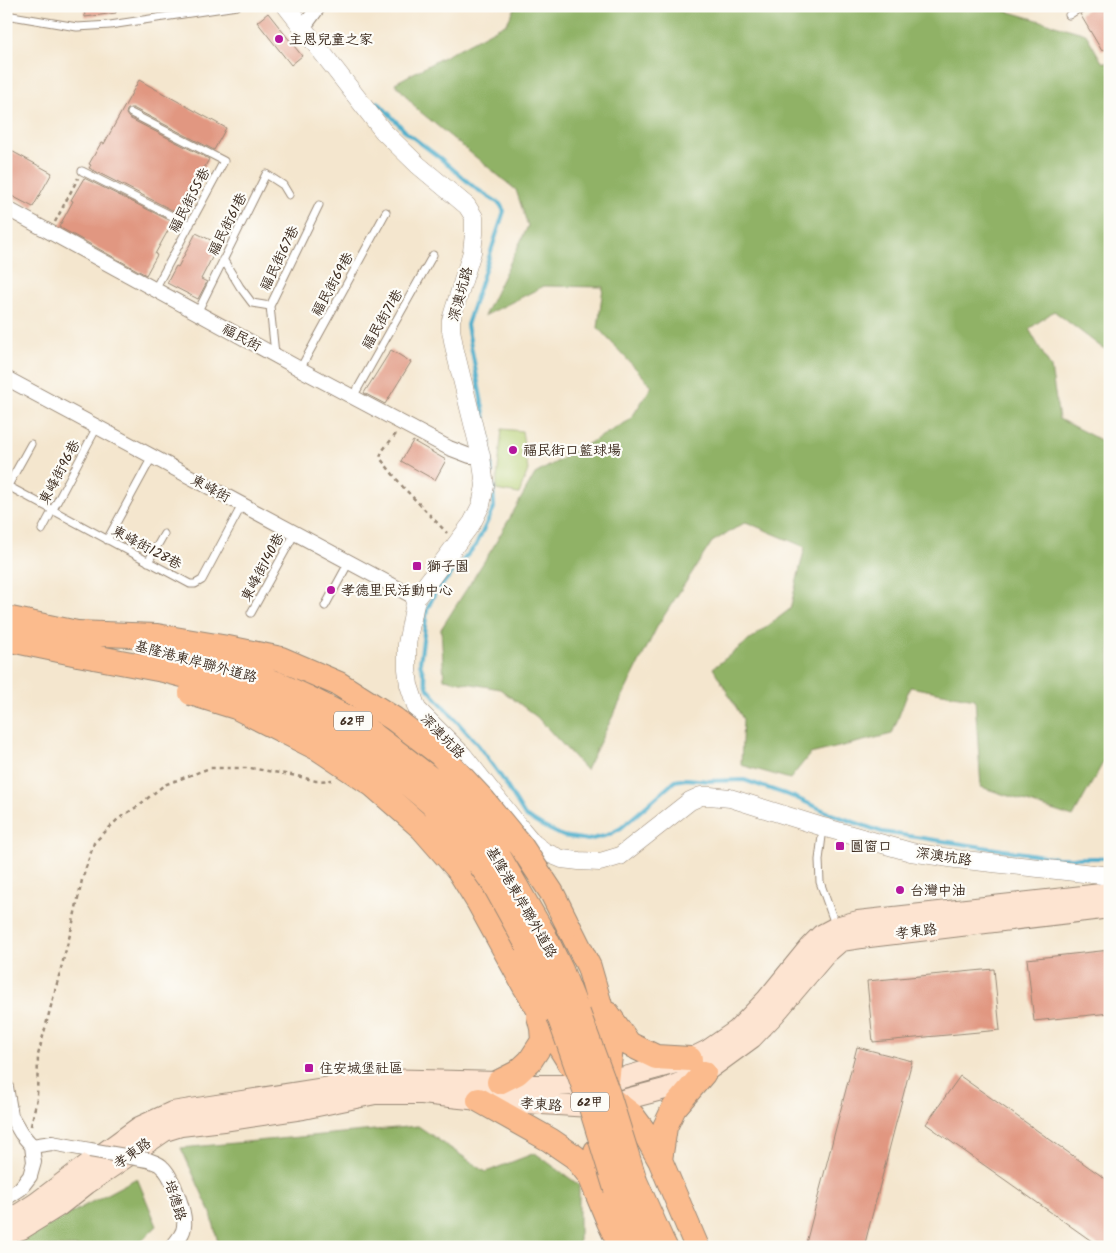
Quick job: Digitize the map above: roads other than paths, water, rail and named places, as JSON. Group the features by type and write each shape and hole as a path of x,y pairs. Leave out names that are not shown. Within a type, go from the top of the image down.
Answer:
{"highway":[{"name":"基隆港東岸聯外道路","path":"6,618 78,644"},
{"path":"78,644 157,636 281,659 339,684 394,719 440,754 484,801 521,846 552,893 589,967 609,1015 629,1044 656,1057 697,1066 665,1127 660,1160"},
{"name":"基隆港東岸聯外道路","path":"6,639 170,652 276,683 359,724 440,786 459,806 498,855 536,939 561,970 569,1014 608,1094 626,1185 642,1247"},
{"path":"78,644 155,681 236,707 319,749 373,785 422,828 458,870 479,903 524,985 537,1012 542,1028 543,1041 530,1061 517,1073 499,1082"},
{"path":"589,967 611,1047 589,1124 609,1222"},
{"path":"524,985 599,1094 632,1115 644,1130 660,1160 697,1247"},
{"path":"480,1100 576,1157 590,1176 621,1247"},
{"name":"基隆港東岸聯外道路","path":"626,1185 665,1247"}],"main road":[{"name":"孝東路","path":"697,1066 708,1050 737,1030 766,1000 821,935 836,927 858,921 1110,893"},
{"name":"孝東路","path":"6,1234 22,1228 59,1206 150,1140 164,1131 173,1128 303,1109 375,1094 422,1094 480,1100 665,1089 697,1066 752,1038 826,954 841,941 1110,908"},
{"name":"孝東路","path":"6,1217 19,1214 36,1203 139,1127 172,1112 381,1078 499,1082 599,1094"}],"street":[{"name":"深澳坑路","path":"286,6 383,131 418,165 467,206 474,217 472,252 451,320 451,330 481,456 485,486 481,505 472,523 416,598 407,644 407,669 409,685 417,709 463,755 533,843 545,852 562,859 600,862 620,856 690,801 700,796 710,796 730,798 911,852 956,859 1102,875 1110,878"},
{"path":"303,28 319,6"},
{"name":"福民街","path":"6,208 403,424 449,448 470,456 481,456"},
{"name":"東峰街","path":"6,378 416,598"},
{"path":"6,1087 12,1116 21,1133 32,1146 34,1162 30,1176 20,1189 6,1198"},
{"name":"培德路","path":"32,1146 52,1143 148,1160 161,1166 170,1175 183,1217 184,1227 172,1247"}],"lane":[{"path":"6,15 77,26 94,26 127,23 237,6"},
{"path":"1070,15 1083,6"},
{"name":"福民街55巷","path":"131,114 224,161 155,289"},
{"path":"82,172 190,225"},
{"name":"福民街61巷","path":"197,313 266,174 283,185 288,195"},
{"name":"福民街67巷","path":"275,355 270,306 319,204"},
{"name":"福民街69巷","path":"300,369 386,212"},
{"name":"福民街71巷","path":"352,397 433,255"},
{"path":"223,259 252,303 270,306"},
{"name":"東峰街96巷","path":"42,530 97,427"},
{"path":"7,487 31,444"},
{"path":"107,540 152,457"},
{"name":"東峰街128巷","path":"7,487 190,584 195,584 202,580 242,505"},
{"name":"東峰街140巷","path":"251,613 295,533"},
{"path":"148,562 164,534"},
{"path":"325,606 349,562"},
{"path":"823,827 819,860 820,882 836,927"}],"waterway":[{"path":"378,102 407,133 475,188 500,204 504,211 467,325 489,440 492,473"},
{"path":"493,485 494,508 476,545 435,593 427,610 420,663 428,689 478,745 502,778 525,816 563,836 588,840 608,835 621,828 675,781 686,779 709,781 744,780 794,797 834,815 882,832 1057,858 1110,858"}],"place":[{"name":"主恩兒童之家","path":"279,39"},
{"name":"福民街口籃球場","path":"513,450"},
{"name":"獅子園","path":"417,566"},
{"name":"孝德里民活動中心","path":"331,590"},
{"name":"圓窗口","path":"840,846"},
{"name":"台灣中油","path":"900,890"},
{"name":"住安城堡社區","path":"309,1068"}]}
